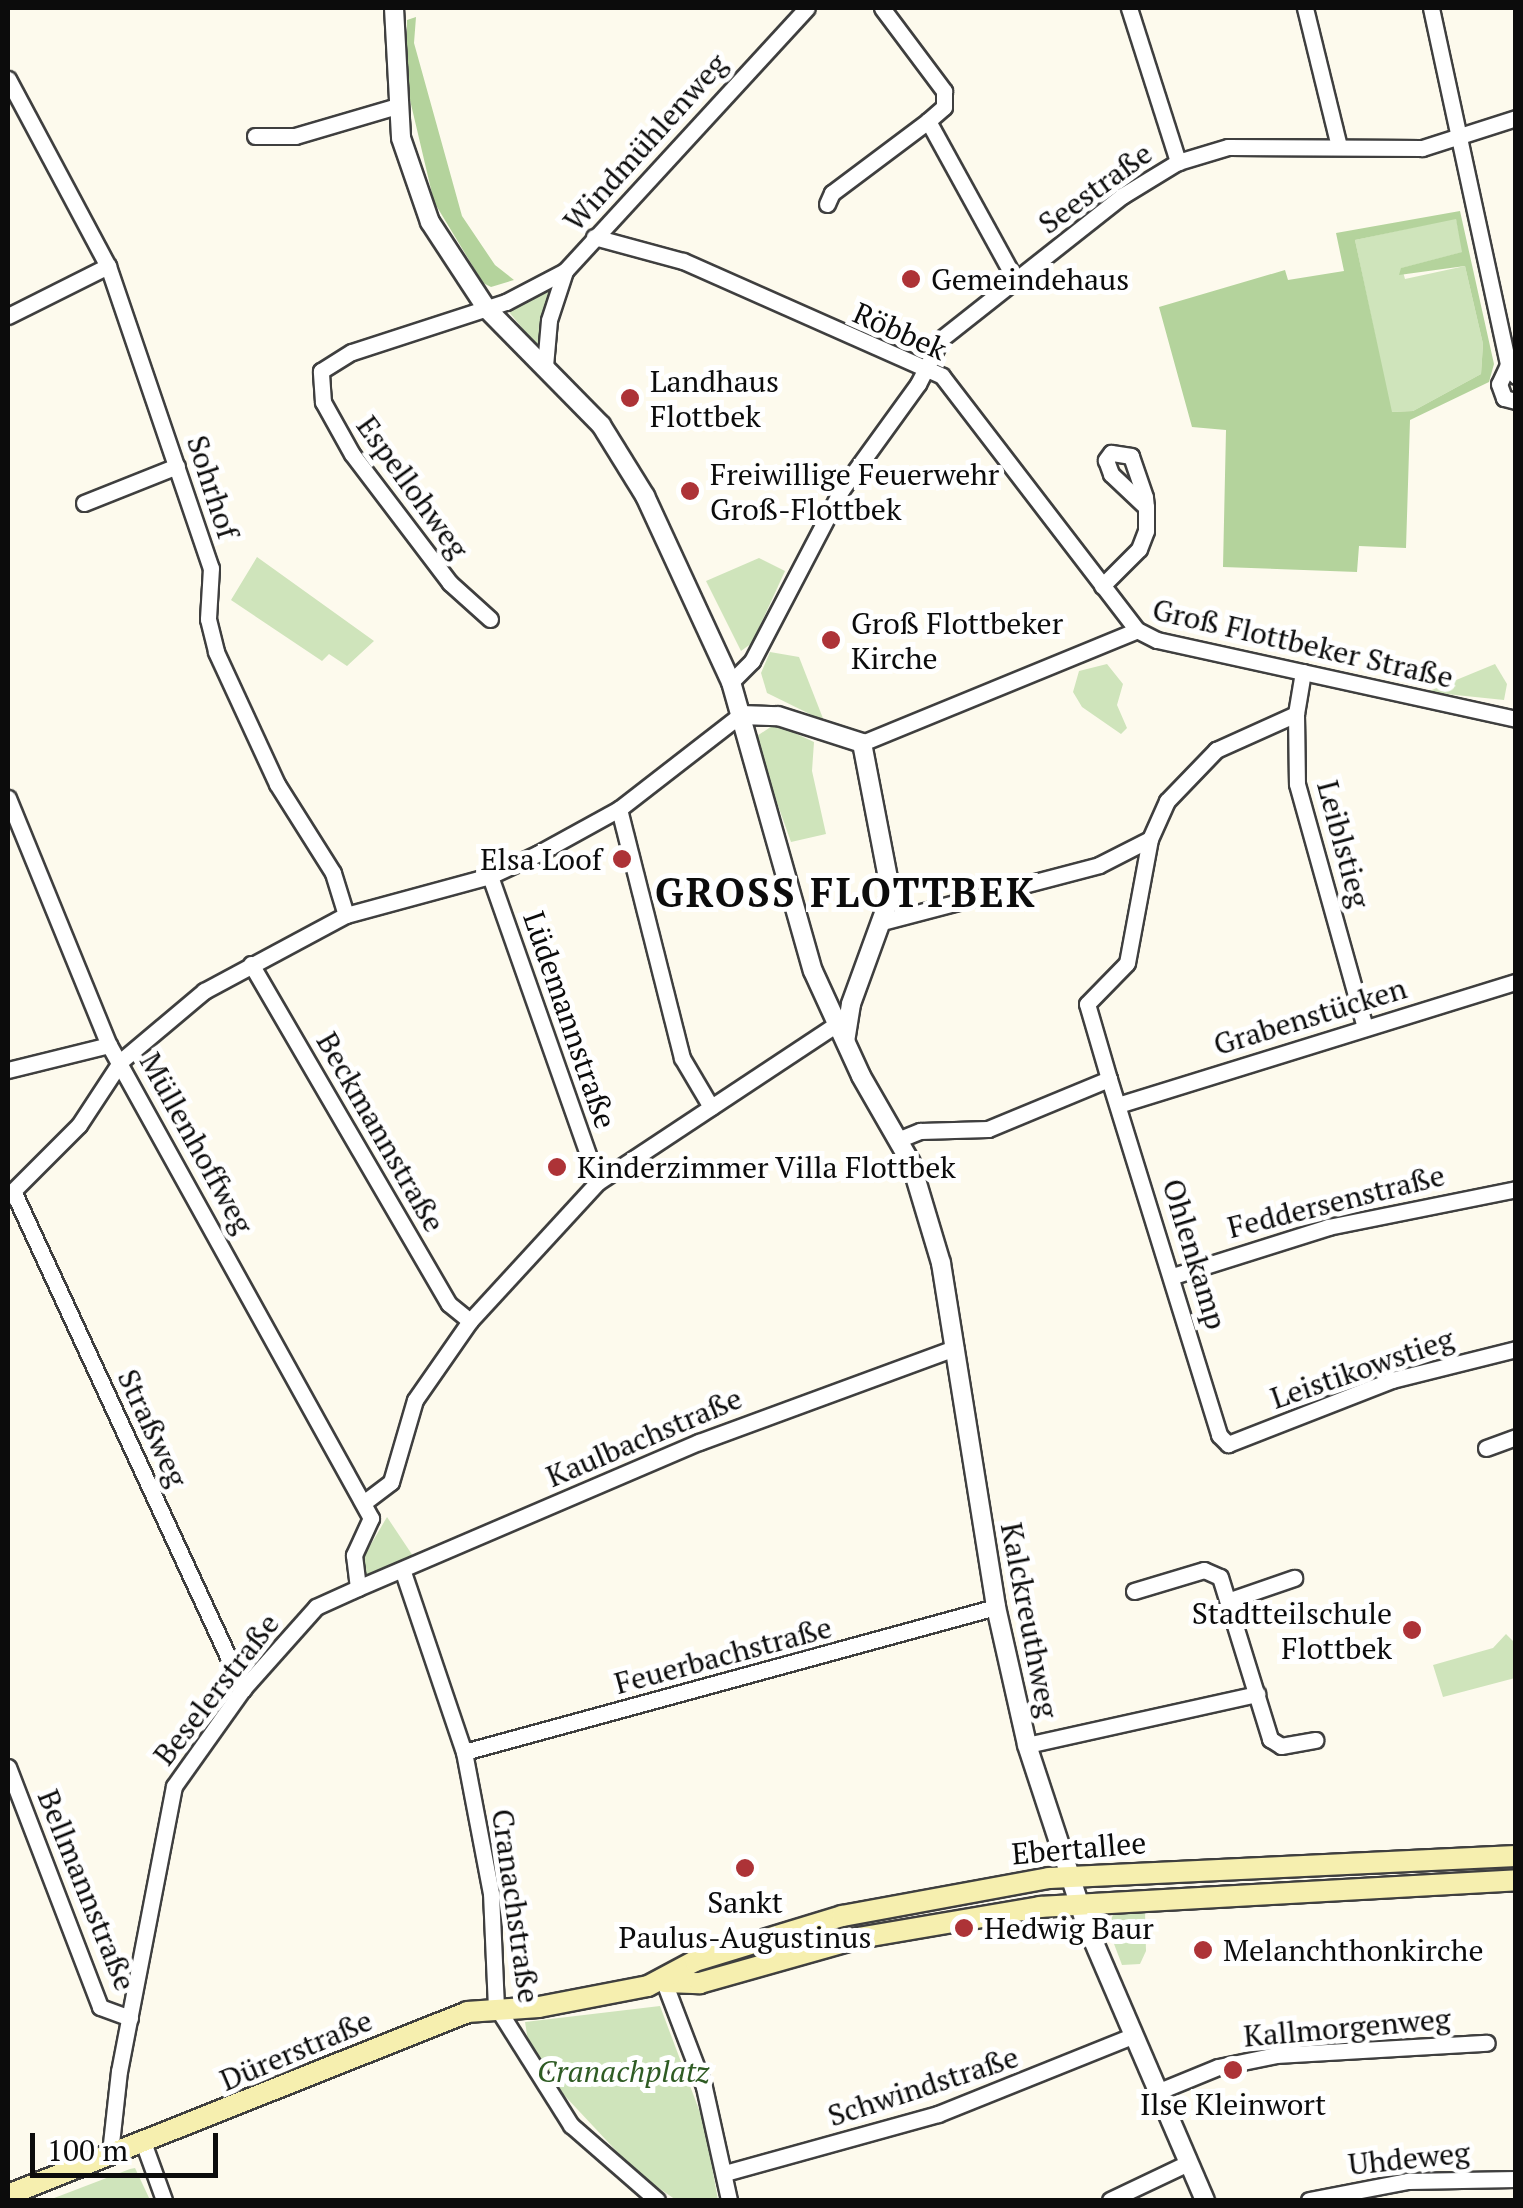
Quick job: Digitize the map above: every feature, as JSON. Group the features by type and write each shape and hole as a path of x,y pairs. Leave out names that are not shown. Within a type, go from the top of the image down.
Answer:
{"main road":[{"name":"Ebertallee","path":"664,1982 695,1960 842,1916 1070,1877 1516,1856"},
{"name":"Ebertallee","path":"496,2006 554,2004 664,1982 700,1984 898,1930 1078,1903 1516,1880"},
{"name":"Dürerstraße","path":"8,2195 467,2012 496,2006"}],"street":[{"name":"Kalckreuthweg","path":"394,8 397,106 409,170 430,222 487,309 617,446 732,682 822,991 900,1139 935,1236 996,1607 1027,1745 1078,1903 1205,2200"},
{"name":"Windmühlenweg","path":"545,366 549,320 565,272 807,8"},
{"path":"827,204 832,193 944,107 944,91 882,8"},
{"path":"1130,8 1178,162"},
{"path":"1304,8 1339,146"},
{"path":"1431,8 1457,139 1469,169 1512,371 1500,390 1516,400"},
{"name":"Sohrhof","path":"8,79 74,192 108,266 210,568 208,619 216,652 276,784 332,873 346,915"},
{"path":"255,136 295,136 397,106"},
{"name":"Seestraße","path":"732,682 752,661 842,489 941,339 1122,196 1178,162 1228,146 1422,148 1516,118"},
{"path":"928,121 1016,280"},
{"name":"Röbbek","path":"594,237 684,261 942,376 1137,630"},
{"path":"8,316 108,266"},
{"name":"Windmühlenweg","path":"487,309 565,272"},
{"name":"Espellohweg","path":"487,309 334,360 319,383 352,454 450,583 490,620"},
{"path":"84,503 178,466"},
{"path":"1102,586 1142,544 1146,507"},
{"name":"Groß Flottbeker Straße","path":"862,743 1137,630 1516,719"},
{"name":"Leiblstieg","path":"1303,672 1296,714 1297,784 1365,1027"},
{"path":"10,1193 79,1124 120,1061 160,1021 251,964 346,915 490,876 619,809 740,715 770,714 862,743 888,852 886,921 841,1032 711,1107 598,1182 470,1321 415,1400 392,1482 366,1501 370,1526 354,1555 358,1588"},
{"path":"886,921 1100,864 1150,838 1167,801 1216,750 1296,714"},
{"name":"Müllenhoffweg","path":"8,798 110,1044 366,1501"},
{"path":"619,809 682,1058 711,1107"},
{"name":"Ohlenkamp","path":"1150,838 1127,963 1087,1001 1219,1435 1228,1444"},
{"name":"Lüdemannstraße","path":"490,876 598,1182"},
{"name":"Beckmannstraße","path":"251,964 449,1304 470,1321"},
{"name":"Grabenstücken","path":"1121,1104 1516,982"},
{"path":"822,991 855,992"},
{"path":"8,1070 110,1044"},
{"path":"900,1139 926,1130 988,1129 1109,1078"},
{"name":"Feddersenstraße","path":"1173,1276 1328,1228 1516,1189"},
{"name":"Straßweg","path":"10,1193 243,1689"},
{"name":"Kaulbachstraße","path":"358,1588 403,1572 698,1442 955,1348"},
{"name":"Leistikowstieg","path":"1228,1444 1392,1380 1516,1349"},
{"path":"1486,1448 1516,1437"},
{"path":"1134,1591 1204,1570 1220,1576 1270,1739 1281,1746 1315,1740"},
{"name":"Cranachstraße","path":"403,1572 464,1752 491,1893 496,2006 571,2125 657,2200"},
{"path":"1230,1600 1294,1578"},
{"name":"Beselerstraße","path":"110,2153 130,2018 174,1786 243,1689 316,1607 358,1588"},
{"name":"Feuerbachstraße","path":"464,1752 996,1607"},
{"path":"1027,1745 1257,1694"},
{"name":"Bellmannstraße","path":"8,1767 100,2007 130,2018"},
{"path":"664,1982 704,2088 729,2200"},
{"name":"Schwindstraße","path":"725,2174 938,2114 1132,2036"},
{"name":"Kallmorgenweg","path":"1157,2092 1218,2068 1276,2055 1487,2043"},
{"path":"143,2142 164,2200"},
{"path":"1110,2200 1188,2163"},
{"name":"Uhdeweg","path":"1309,2200 1408,2181 1516,2179"}],"green space":[{"path":"416,17 414,43 462,216 495,265 514,280 491,287 483,283 434,202 406,83 407,20"},
{"path":"1460,211 1494,364 1489,382 1410,420 1406,548 1359,546 1357,572 1223,567 1226,430 1192,427 1159,307 1285,270 1288,280 1344,271 1336,233","holes":["1456,219 1462,252 1401,268 1399,275 1465,266 1483,344 1481,374 1413,411 1392,412 1355,240"]},
{"path":"1456,218 1463,252 1402,268 1405,279 1465,266 1483,344 1481,374 1413,411 1391,412 1355,240"},
{"path":"556,283 541,351 509,312"},
{"path":"257,557 374,641 347,666 329,654 322,661 231,600"},
{"path":"759,558 785,571 752,643 741,651 706,581"},
{"path":"770,652 799,657 824,721 767,693 761,673"},
{"path":"1107,664 1123,684 1117,705 1127,728 1121,734 1082,707 1073,692 1079,671"},
{"path":"1495,664 1507,684 1504,700 1427,692"},
{"path":"775,724 814,742 812,771 826,834 791,842 754,738"},
{"path":"387,1517 413,1556 366,1576 360,1563"},
{"path":"1506,1634 1515,1643 1515,1678 1443,1697 1433,1665 1493,1648"},
{"path":"1145,1911 1146,1951 1140,1964 1122,1965 1108,1928 1114,1912"},
{"name":"Cranachplatz","path":"660,2006 704,2123 718,2200 676,2200 637,2173 563,2094 529,2047 525,2022"},
{"path":"135,2168 150,2200 49,2200 130,2169"}],"place":[{"name":"Gemeindehaus","path":"911,279"},
{"name":"Landhaus Flottbek","path":"630,398"},
{"name":"Freiwillige Feuerwehr Groß-Flottbek","path":"690,491"},
{"name":"Groß Flottbeker Kirche","path":"831,640"},
{"name":"Elsa Loof","path":"622,859"},
{"name":"Kinderzimmer Villa Flottbek","path":"557,1167"},
{"name":"Stadtteilschule Flottbek","path":"1412,1630"},
{"name":"Sankt Paulus-Augustinus","path":"745,1868"},
{"name":"Hedwig Baur","path":"964,1928"},
{"name":"Melanchthonkirche","path":"1203,1950"},
{"name":"Ilse Kleinwort","path":"1233,2070"}],"district":[{"name":"GROSS FLOTTBEK","path":"846,892"}]}
